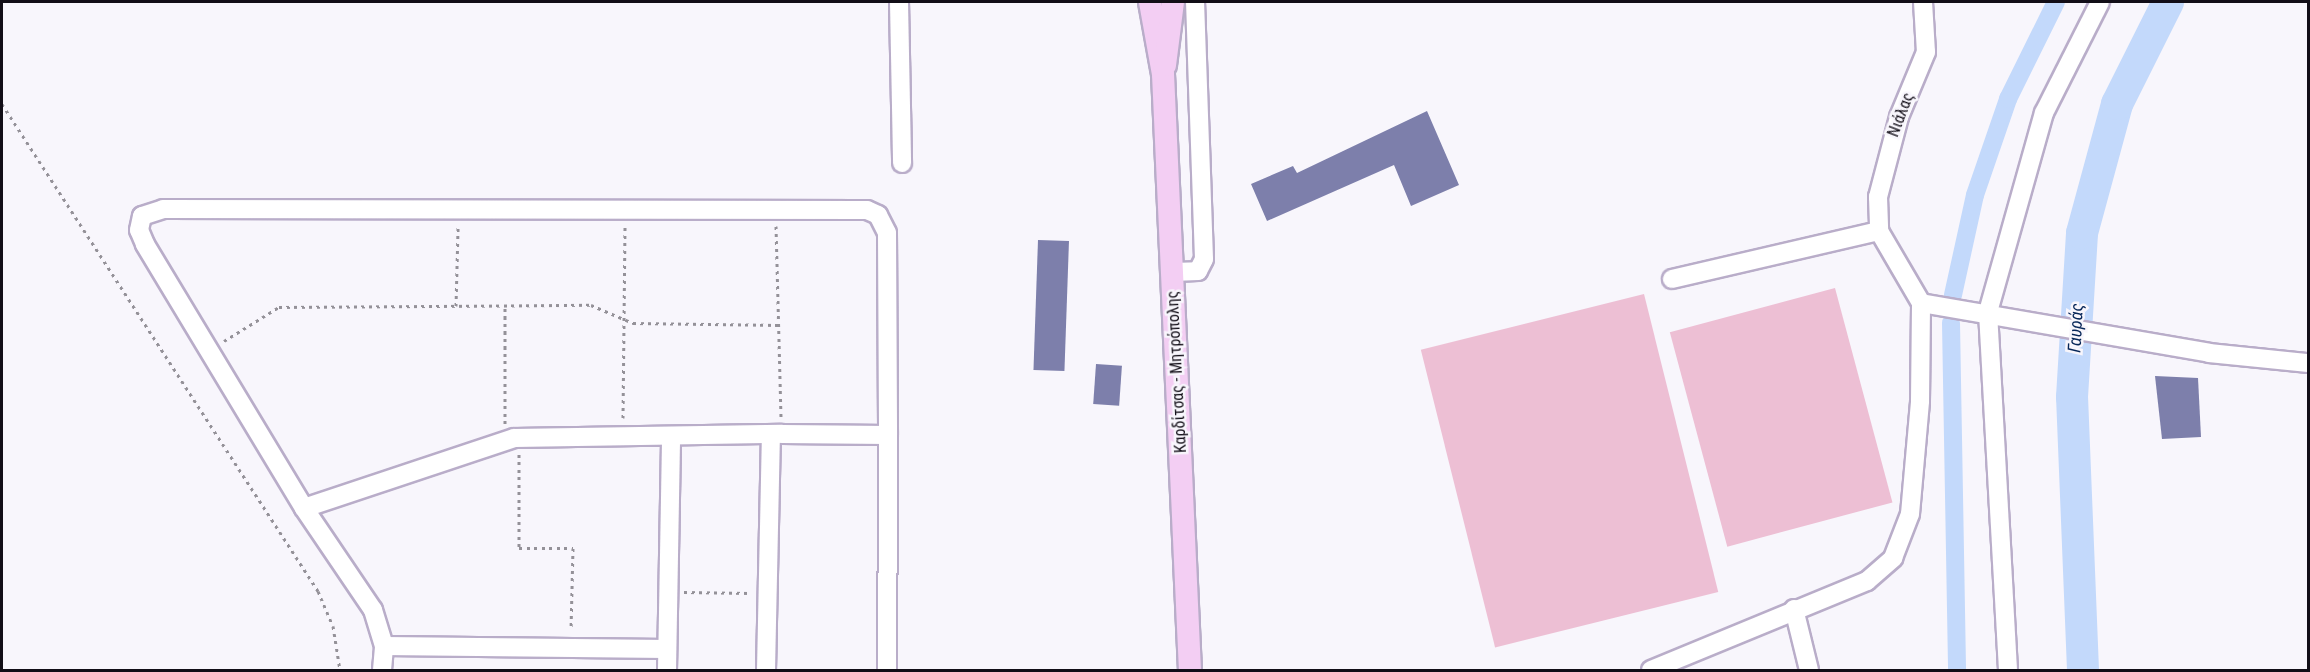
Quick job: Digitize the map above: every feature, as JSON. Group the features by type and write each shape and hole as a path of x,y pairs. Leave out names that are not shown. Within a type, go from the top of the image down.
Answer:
{"main road":[{"name":"Καρδίτσας - Μητρόπολης","path":"1150,2 1163,74 1190,670"},
{"name":"Καρδίτσας - Μητρόπολης","path":"1163,74 1173,2"}],"street":[{"path":"899,2 902,163"},
{"path":"1173,272 1198,271 1204,259 1195,2"},
{"name":"Νιάλας","path":"1880,231 1882,173 1926,52 1923,2"},
{"path":"2008,670 1988,312 2044,113 2100,2"},
{"path":"382,670 384,646 373,610 304,508 145,244 139,231 142,216 163,209 867,210 885,223 888,435 887,670"},
{"path":"1651,670 1794,609 1867,581 1882,571 1902,540 1920,401 1921,303 1880,231 1672,279"},
{"path":"1921,303 1988,312 2015,319 2101,332 2209,353 2308,363"},
{"path":"304,508 512,439 777,434 888,435"},
{"path":"766,670 777,434"},
{"path":"667,670 671,436"},
{"path":"1794,609 1809,670"},
{"path":"384,646 667,649"}],"path":[{"path":"2,104 318,591 333,626 340,670"},
{"path":"456,306 458,210"},
{"path":"624,210 627,322 627,330 621,331 624,436"},
{"path":"775,211 778,325 777,434"},
{"path":"209,351 279,307 591,305 627,322 778,325"},
{"path":"505,306 519,548 573,548 571,648"},
{"path":"668,592 768,593"}],"shaded area":[{"path":"1835,288 1892,502 1727,547 1670,332"},
{"path":"1644,294 1718,592 1495,648 1421,350"}],"building":[{"path":"1427,111 1459,185 1411,206 1394,165 1267,221 1251,184 1293,166 1297,173"},
{"path":"1038,240 1069,241 1064,371 1033,370"},
{"path":"1096,364 1122,366 1119,406 1093,404"},
{"path":"2155,376 2198,378 2201,437 2162,439"}],"waterway":[{"path":"1953,295 1975,195 2008,99 2056,2"},
{"name":"Γαυράς","path":"2083,670 2072,397 2082,233 2117,104 2168,2"},
{"path":"1951,323 1957,670"}]}
